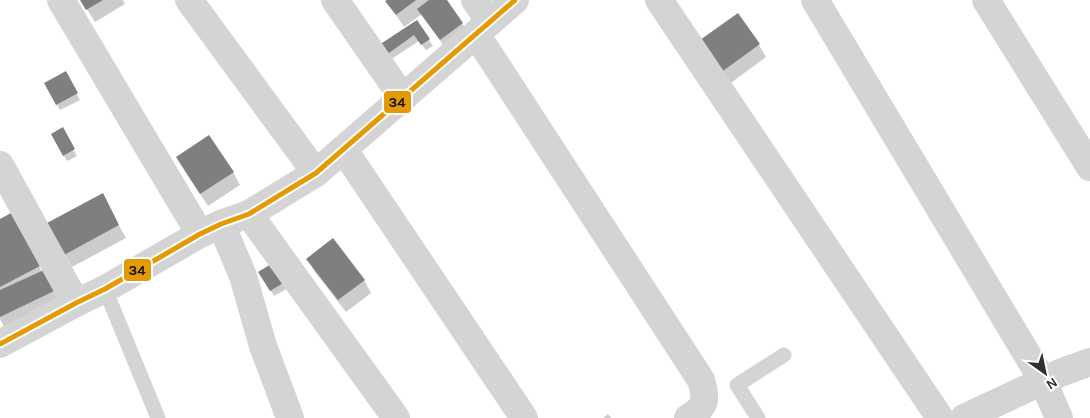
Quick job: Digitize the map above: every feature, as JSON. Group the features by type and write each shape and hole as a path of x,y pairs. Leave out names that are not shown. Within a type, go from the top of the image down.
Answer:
{"street":[{"path":"61,0 243,276 263,346 290,418"},
{"path":"189,0 316,173"},
{"path":"335,0 403,98"},
{"path":"475,0 483,28 701,380 704,391 704,403 698,412 688,418"},
{"path":"0,344 105,289 211,229 249,214 316,173 515,0"},
{"path":"659,0 940,418"},
{"path":"815,0 1043,381 1059,418"},
{"path":"986,0 1090,167"},
{"path":"344,150 524,418"},
{"path":"0,165 76,303"},
{"path":"249,214 396,418"},
{"path":"964,418 1043,381 1090,362"}],"lane":[{"path":"105,289 158,418"},
{"path":"758,418 738,385 784,354"}],"building":[{"path":"80,0 103,0 86,10"},
{"path":"416,0 396,15 385,1"},
{"path":"429,0 447,0 463,23 440,40 417,9"},
{"path":"738,13 760,44 716,76 693,45"},
{"path":"417,20 430,39 421,45 414,35 386,55 379,45"},
{"path":"66,71 78,93 56,105 44,83"},
{"path":"63,127 75,149 63,156 51,134"},
{"path":"209,135 234,172 200,194 176,157"},
{"path":"103,193 119,225 64,255 47,223"},
{"path":"11,213 40,266 0,287 0,219"},
{"path":"333,238 365,280 338,300 306,259"},
{"path":"276,261 288,280 270,291 258,272"},
{"path":"44,270 54,291 0,317 0,290"}],"transit line":[{"name":"34","path":"0,344 105,289 200,234 249,214 316,173 515,0"}]}
